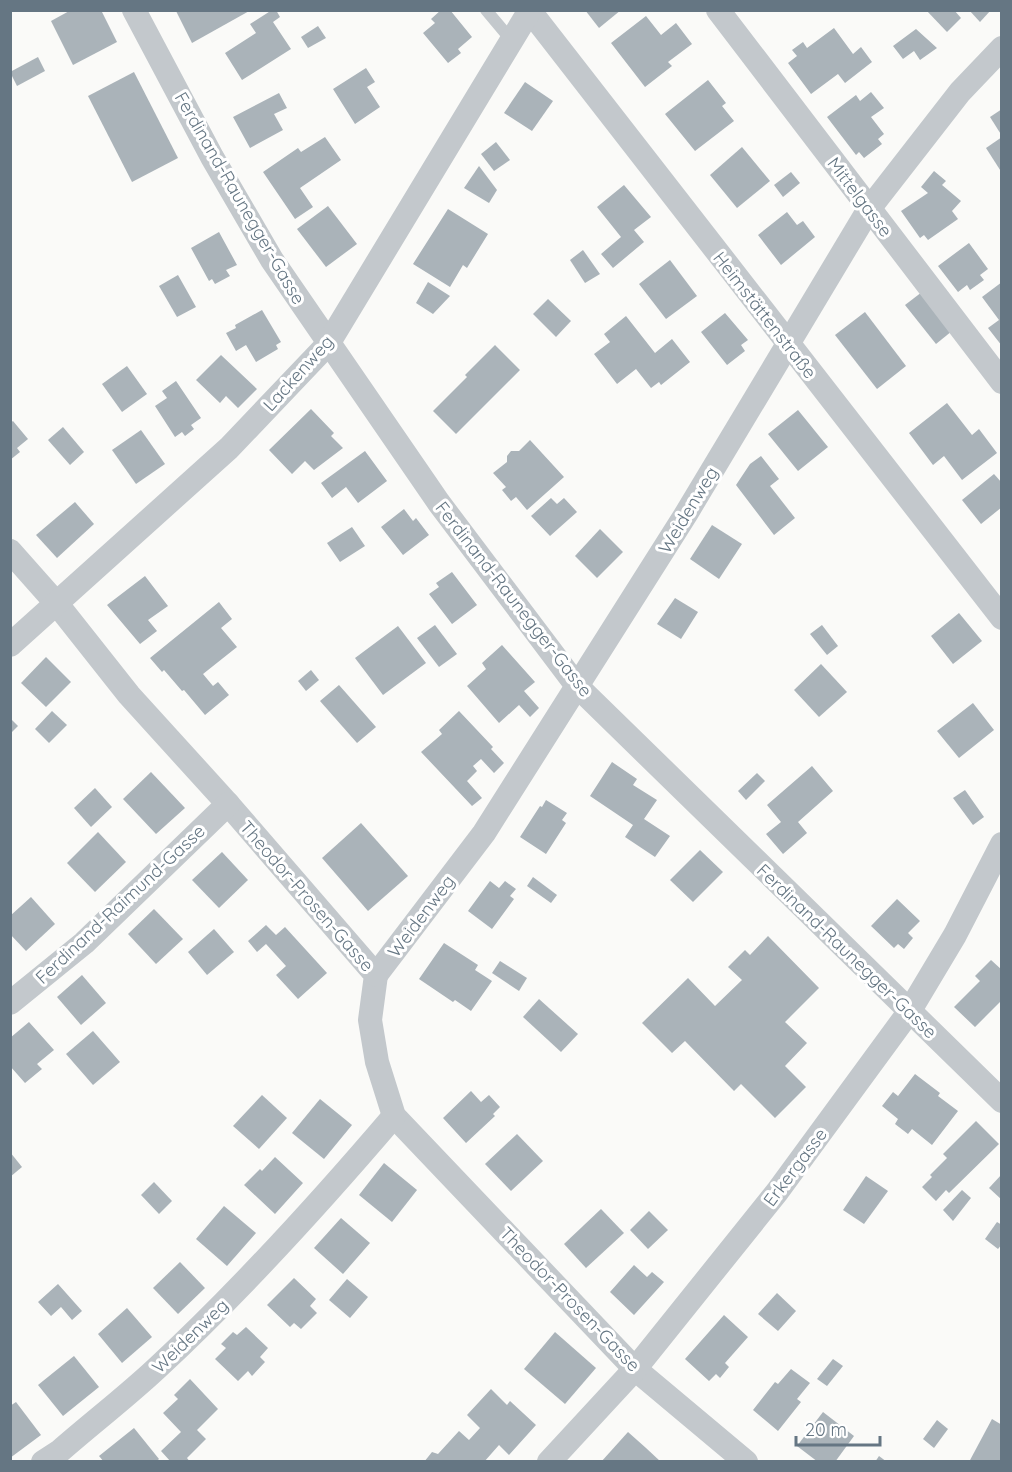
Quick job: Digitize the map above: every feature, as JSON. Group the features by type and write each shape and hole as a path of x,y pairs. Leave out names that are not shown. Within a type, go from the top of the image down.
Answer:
{"street":[{"name":"Ferdinand-Raunegger-Gasse","path":"134,10 212,157 272,260 439,503 577,686 1002,1101"},
{"name":"Mittelgasse","path":"718,10 1002,382"},
{"name":"Lackenweg","path":"10,645 229,448 328,344 530,11"},
{"name":"Heimstättenstraße","path":"530,11 1002,618"},
{"name":"Weidenweg","path":"376,975 484,833 686,514 869,209 960,92 1002,48"},
{"name":"Theodor-Prosen-Gasse","path":"10,550 57,604 129,695 228,804 376,975 370,1020 376,1062 394,1116 635,1369 746,1461"},
{"name":"Ferdinand-Raimund-Gasse","path":"10,1003 84,943 228,804"},
{"name":"Erkergasse","path":"549,1461 635,1369 777,1192 909,1012 955,935 1002,844"},
{"name":"Weidenweg","path":"43,1461 60,1451 156,1370 241,1287 317,1206 394,1116"}],"lane":[{"path":"486,10 512,41"}],"building":[{"path":"71,10 101,10 117,42 73,65 51,21"},
{"path":"251,10 192,43 176,11"},
{"path":"272,10 276,10 280,17 273,22 291,49 242,80 225,53 256,33 250,24"},
{"path":"441,10 450,10 472,37 458,49 461,53 448,63 423,33 435,23 431,19"},
{"path":"585,10 621,10 599,28"},
{"path":"926,10 954,10 961,18 947,32"},
{"path":"969,10 991,10 980,22"},
{"path":"646,16 661,35 676,23 692,44 668,62 672,66 645,87 611,43"},
{"path":"318,26 326,38 308,48 301,37"},
{"path":"834,28 853,54 861,47 872,62 845,83 838,74 811,94 788,63 797,56 792,50 803,42 807,48"},
{"path":"916,29 937,48 920,60 914,51 903,59 893,46"},
{"path":"38,57 45,71 17,86 10,72"},
{"path":"366,68 375,82 367,87 380,107 355,124 333,89"},
{"path":"134,72 178,158 132,182 88,96"},
{"path":"708,80 726,103 722,106 734,121 695,151 665,114"},
{"path":"525,82 553,101 532,131 504,113"},
{"path":"871,92 884,108 871,117 884,134 878,139 882,144 864,158 859,152 856,155 827,117 856,95 860,101"},
{"path":"279,93 287,108 274,114 283,130 250,148 233,117"},
{"path":"1002,109 1002,136 990,117"},
{"path":"325,137 341,160 300,188 313,207 295,219 263,172 298,148 301,152"},
{"path":"1002,137 1002,173 986,148"},
{"path":"496,142 510,160 494,171 481,154"},
{"path":"742,147 770,181 737,208 710,175"},
{"path":"479,166 497,190 489,203 464,188"},
{"path":"934,171 946,181 942,185 961,201 952,211 958,219 928,240 924,235 920,238 901,211 928,193 921,187"},
{"path":"791,172 800,183 783,197 774,185"},
{"path":"624,185 651,217 634,230 644,242 613,268 601,254 621,237 597,207"},
{"path":"328,206 357,244 326,267 297,229"},
{"path":"448,209 488,234 467,268 463,265 450,287 413,264"},
{"path":"787,212 797,225 803,221 815,237 781,265 758,235"},
{"path":"219,232 237,265 226,270 230,276 215,284 212,279 209,281 191,248"},
{"path":"969,243 988,269 980,275 984,280 970,290 967,285 958,292 938,266"},
{"path":"583,250 600,274 585,283 570,260"},
{"path":"670,260 697,296 666,319 639,284"},
{"path":"178,275 196,307 177,317 159,286"},
{"path":"428,282 450,296 433,314 416,303"},
{"path":"1002,282 1002,346 988,328 999,320 982,297"},
{"path":"922,292 952,331 936,344 905,305"},
{"path":"548,299 571,321 556,337 533,314"},
{"path":"262,310 281,342 276,345 278,349 256,362 246,345 236,351 226,333 236,328 235,325"},
{"path":"865,312 906,366 877,389 835,335"},
{"path":"725,313 748,340 741,345 745,351 727,365 701,332"},
{"path":"626,316 655,353 672,339 690,362 661,385 659,382 651,388 636,369 617,384 594,354 610,342 604,334"},
{"path":"495,345 520,370 456,434 433,411"},
{"path":"221,355 257,389 238,408 226,396 220,403 196,380"},
{"path":"127,366 147,394 122,412 102,384"},
{"path":"176,381 201,418 191,425 194,429 185,436 182,432 175,437 155,406 167,398 162,391"},
{"path":"947,403 972,435 979,429 997,453 962,480 944,456 933,465 909,433"},
{"path":"311,409 334,433 331,436 343,448 314,470 305,461 292,474 269,450"},
{"path":"798,410 828,447 798,471 768,434"},
{"path":"13,421 28,439 17,448 20,452 10,460 10,423"},
{"path":"63,427 84,452 70,465 48,440"},
{"path":"141,430 165,464 136,484 112,450"},
{"path":"530,440 564,477 527,510 516,497 511,501 502,490 506,487 493,473 507,462 507,456 511,451 519,451"},
{"path":"365,451 387,481 358,503 346,487 332,498 321,483"},
{"path":"761,456 779,479 770,486 795,518 774,535 736,485 750,464"},
{"path":"994,474 1002,483 1002,507 981,524 962,500"},
{"path":"551,498 557,504 564,498 577,512 550,536 531,516"},
{"path":"75,502 94,524 57,558 36,535"},
{"path":"404,509 413,521 416,518 429,535 403,555 381,527"},
{"path":"712,525 742,544 719,579 690,559"},
{"path":"352,527 365,546 340,562 327,543"},
{"path":"600,529 623,552 597,578 575,556"},
{"path":"452,572 477,605 452,624 429,594 439,587 436,583"},
{"path":"145,576 168,606 148,620 157,631 140,644 107,605"},
{"path":"675,598 698,612 681,639 657,624"},
{"path":"219,602 232,619 221,628 237,647 203,674 213,686 218,682 229,695 205,715 184,690 182,691 150,658"},
{"path":"959,613 982,641 953,664 931,636"},
{"path":"435,625 457,654 439,667 417,638"},
{"path":"822,625 838,646 827,655 810,634"},
{"path":"398,626 426,663 383,695 355,658"},
{"path":"502,645 535,682 524,691 539,708 530,717 519,705 499,723 467,686 486,669 482,663"},
{"path":"46,657 71,682 46,707 21,683"},
{"path":"821,664 847,692 819,717 794,690"},
{"path":"311,670 319,680 306,691 298,681"},
{"path":"339,685 376,727 357,743 320,701"},
{"path":"973,703 994,730 959,758 937,731"},
{"path":"52,711 67,725 49,743 35,729"},
{"path":"459,711 493,747 491,749 504,763 494,773 481,759 473,766 477,771 467,781 482,798 472,806 421,752 442,734 439,730"},
{"path":"10,718 18,726 10,734"},
{"path":"612,762 637,779 633,785 657,800 644,819 670,836 655,857 625,837 633,825 590,796"},
{"path":"812,766 833,791 798,822 807,833 783,854 766,834 781,822 767,805"},
{"path":"151,772 185,808 156,834 123,799"},
{"path":"757,773 765,781 746,800 738,791"},
{"path":"95,788 112,807 91,827 74,808"},
{"path":"965,790 984,817 973,825 953,798"},
{"path":"546,800 567,813 562,820 566,823 546,854 520,837"},
{"path":"361,823 408,876 368,911 322,858"},
{"path":"98,832 126,862 95,892 67,863"},
{"path":"700,850 723,872 693,902 670,880"},
{"path":"222,852 248,880 219,908 192,880"},
{"path":"533,877 557,895 551,903 527,886"},
{"path":"490,881 499,888 505,881 516,889 510,896 514,899 492,929 468,911"},
{"path":"31,897 55,924 26,951 10,934 10,916"},
{"path":"897,899 920,921 908,933 913,938 904,949 898,944 894,948 871,926"},
{"path":"154,909 183,939 156,964 128,934"},
{"path":"266,925 276,935 285,927 327,973 298,999 276,975 286,966 266,944 257,952 248,941"},
{"path":"214,929 234,952 207,975 188,952"},
{"path":"768,936 819,988 785,1022 807,1043 785,1066 806,1087 775,1118 741,1084 734,1091 685,1041 672,1053 642,1023 688,978 715,1006 742,980 728,967 745,950 750,955"},
{"path":"444,943 478,965 475,970 492,981 471,1011 419,979"},
{"path":"991,960 1002,970 1002,1000 975,1027 954,1007 980,981 975,976"},
{"path":"500,961 527,978 519,991 492,973"},
{"path":"82,975 106,1003 81,1025 57,997"},
{"path":"539,999 578,1034 561,1052 523,1017"},
{"path":"29,1022 54,1050 37,1064 42,1069 25,1083 10,1066 10,1038"},
{"path":"93,1031 120,1062 93,1085 66,1054"},
{"path":"915,1074 940,1093 938,1096 958,1111 932,1145 912,1129 908,1134 895,1124 898,1119 882,1106 893,1092 898,1096"},
{"path":"471,1091 481,1102 489,1095 500,1107 493,1114 495,1116 466,1143 443,1118"},
{"path":"262,1095 287,1118 259,1149 233,1126"},
{"path":"320,1099 352,1125 324,1159 292,1133"},
{"path":"976,1121 999,1144 949,1193 946,1190 936,1201 922,1187 947,1158 943,1154"},
{"path":"517,1134 543,1161 511,1191 485,1164"},
{"path":"10,1152 22,1167 10,1177"},
{"path":"275,1157 303,1183 275,1214 244,1185"},
{"path":"384,1163 417,1190 392,1222 359,1195"},
{"path":"1002,1174 1002,1200 989,1188"},
{"path":"866,1176 888,1191 864,1224 843,1210"},
{"path":"154,1182 172,1201 159,1214 141,1195"},
{"path":"962,1190 971,1198 953,1221 943,1210"},
{"path":"224,1206 256,1233 227,1266 196,1239"},
{"path":"601,1209 624,1233 586,1268 564,1244"},
{"path":"649,1211 668,1230 648,1249 630,1230"},
{"path":"341,1218 370,1243 343,1274 314,1248"},
{"path":"997,1222 1002,1225 1002,1244 998,1249 985,1239"},
{"path":"180,1262 205,1288 178,1314 153,1288"},
{"path":"634,1265 647,1277 652,1272 664,1282 634,1315 610,1292"},
{"path":"294,1278 316,1299 310,1306 317,1313 301,1329 294,1323 290,1327 267,1305"},
{"path":"347,1279 368,1297 350,1318 329,1300"},
{"path":"58,1284 82,1311 72,1320 61,1307 51,1316 38,1302"},
{"path":"777,1293 796,1311 778,1331 758,1314"},
{"path":"127,1308 152,1337 122,1363 98,1334"},
{"path":"724,1315 748,1337 725,1363 729,1367 720,1378 716,1374 709,1381 685,1359"},
{"path":"246,1327 268,1348 260,1357 265,1362 252,1376 248,1371 238,1381 215,1359 226,1348 221,1344 233,1332 237,1335"},
{"path":"555,1332 596,1368 565,1404 524,1369"},
{"path":"74,1356 99,1387 63,1416 38,1385"},
{"path":"833,1359 843,1366 827,1386 817,1379"},
{"path":"791,1369 810,1383 797,1399 801,1402 778,1431 753,1410 775,1382 778,1384"},
{"path":"190,1379 218,1409 197,1430 206,1439 187,1458 190,1462 171,1462 161,1451 181,1432 163,1413 178,1399 174,1395"},
{"path":"491,1389 507,1405 510,1401 536,1425 509,1455 499,1445 484,1462 424,1462 432,1452 438,1454 459,1431 469,1440 480,1428 467,1415"},
{"path":"16,1402 41,1435 10,1458 10,1406"},
{"path":"823,1412 854,1436 835,1462 818,1462 797,1446"},
{"path":"992,1419 1002,1425 1002,1462 969,1462"},
{"path":"937,1420 948,1429 934,1448 923,1439"},
{"path":"134,1428 159,1459 156,1462 104,1462 99,1456"},
{"path":"628,1432 646,1448 661,1462 601,1462"},
{"path":"879,1456 887,1462 875,1462"}]}
